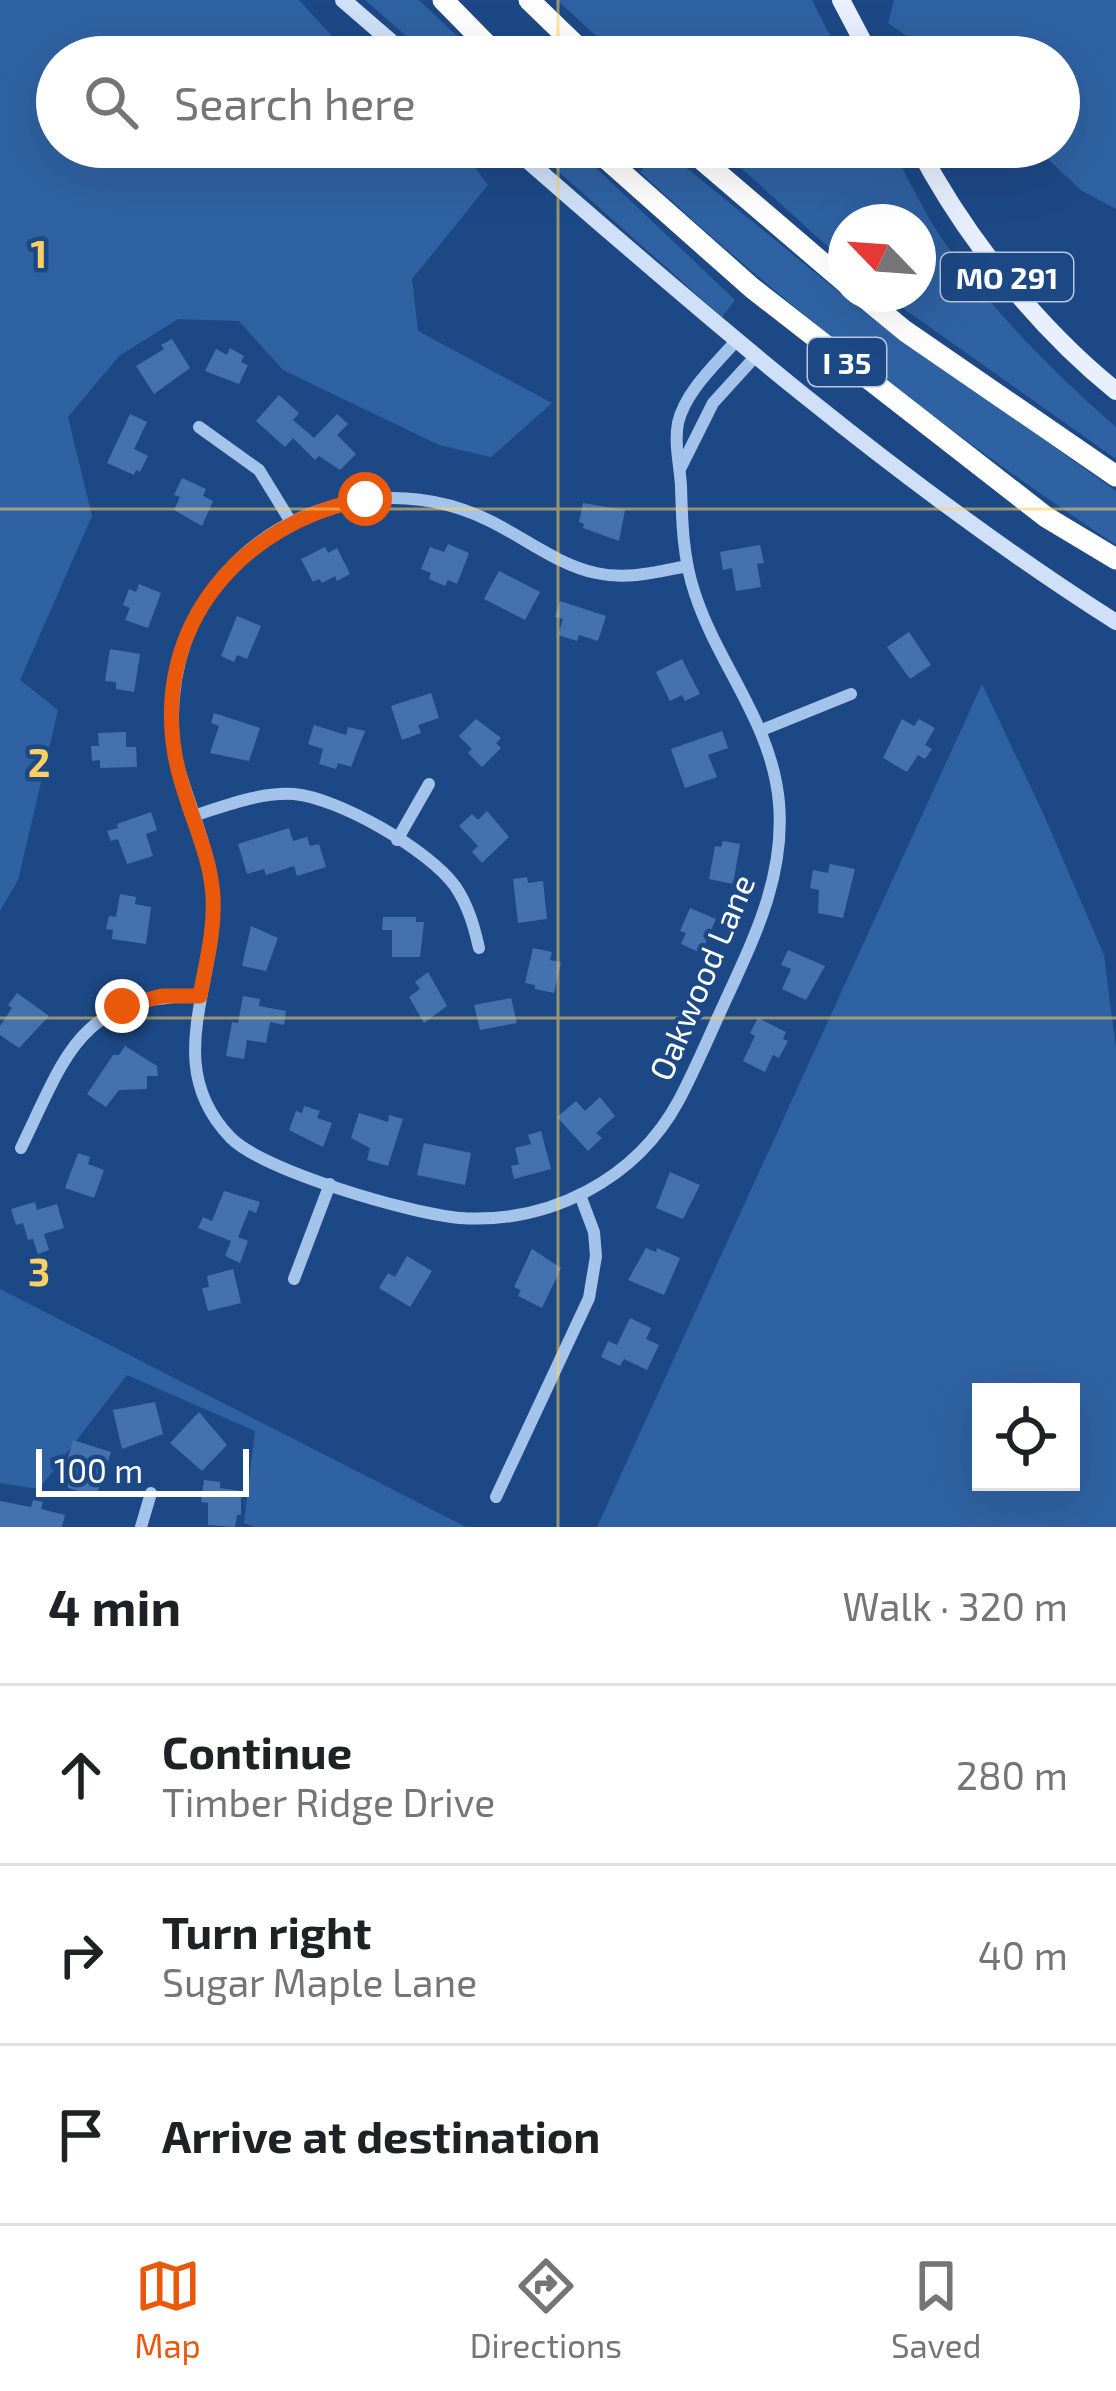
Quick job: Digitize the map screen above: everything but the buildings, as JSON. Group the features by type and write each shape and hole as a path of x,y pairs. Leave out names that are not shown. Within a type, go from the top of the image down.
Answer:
{"highway":[{"path":"442,0 478,36"},
{"path":"530,0 567,36"},
{"name":"I 35","path":"617,168 752,288 1046,517 1116,559"},
{"path":"712,168 828,268"},
{"name":"I 35","path":"882,312 1116,476"}],"main road":[{"path":"343,0 385,36"},
{"path":"842,0 860,36"},
{"path":"536,168 754,358 914,483 1116,622"},
{"name":"MO 291","path":"932,168 981,244 1035,312 1116,391"}],"street":[{"name":"Oakwood Lane","path":"687,566 640,575 597,574 467,511 418,500 365,499 291,522 248,551 214,588 180,656 172,732 213,894 212,936 194,1058 203,1097 239,1146 258,1159 427,1213 485,1219 536,1212 580,1195 626,1165 679,1101 763,917 780,833 776,779 762,730 708,626 687,566 678,423 705,376 735,342"},
{"path":"680,468 713,403 754,358"},
{"path":"200,427 259,470 291,522"},
{"path":"762,730 850,694"},
{"path":"397,840 429,784"},
{"path":"193,816 254,797 296,794 335,805 422,854 454,885 466,904 479,948"},
{"path":"21,1148 63,1063 87,1030 140,1000 200,996"},
{"path":"295,1279 330,1184"},
{"path":"496,1497 589,1298 596,1256 594,1232 580,1195"},
{"path":"141,1527 151,1493"}],"shaded area":[{"path":"0,0 299,0 332,36 36,36 36,168 475,168 488,185 412,279 418,331 552,403 491,457 439,445 283,370 239,321 178,319 119,356 68,417 92,516 20,680 58,710 18,880 0,911"},
{"path":"365,0 419,0 457,36 406,36"},
{"path":"557,0 812,0 830,36 596,36"},
{"path":"894,0 1116,0 1116,209 1082,191 1057,168 1080,168 1080,36 907,36 888,23"},
{"path":"555,168 596,168 735,300 722,317"},
{"path":"643,168 687,168 828,283 828,312 864,312 1116,491 1116,545 871,368 640,172"},
{"path":"741,168 902,168 921,203 828,204 828,247"},
{"path":"936,229 1000,313 1116,427 1116,459 908,312 936,312"},
{"path":"982,684 1104,955 1116,1049 1116,1527 597,1527"},
{"path":"0,1289 466,1527 255,1527 244,1523 255,1431 127,1375 39,1489 0,1483"}],"route":[{"path":"122,1006 162,996 200,996 212,936 209,869 182,785 172,732 174,682 189,631 229,570 269,535 313,512 365,499"}]}
